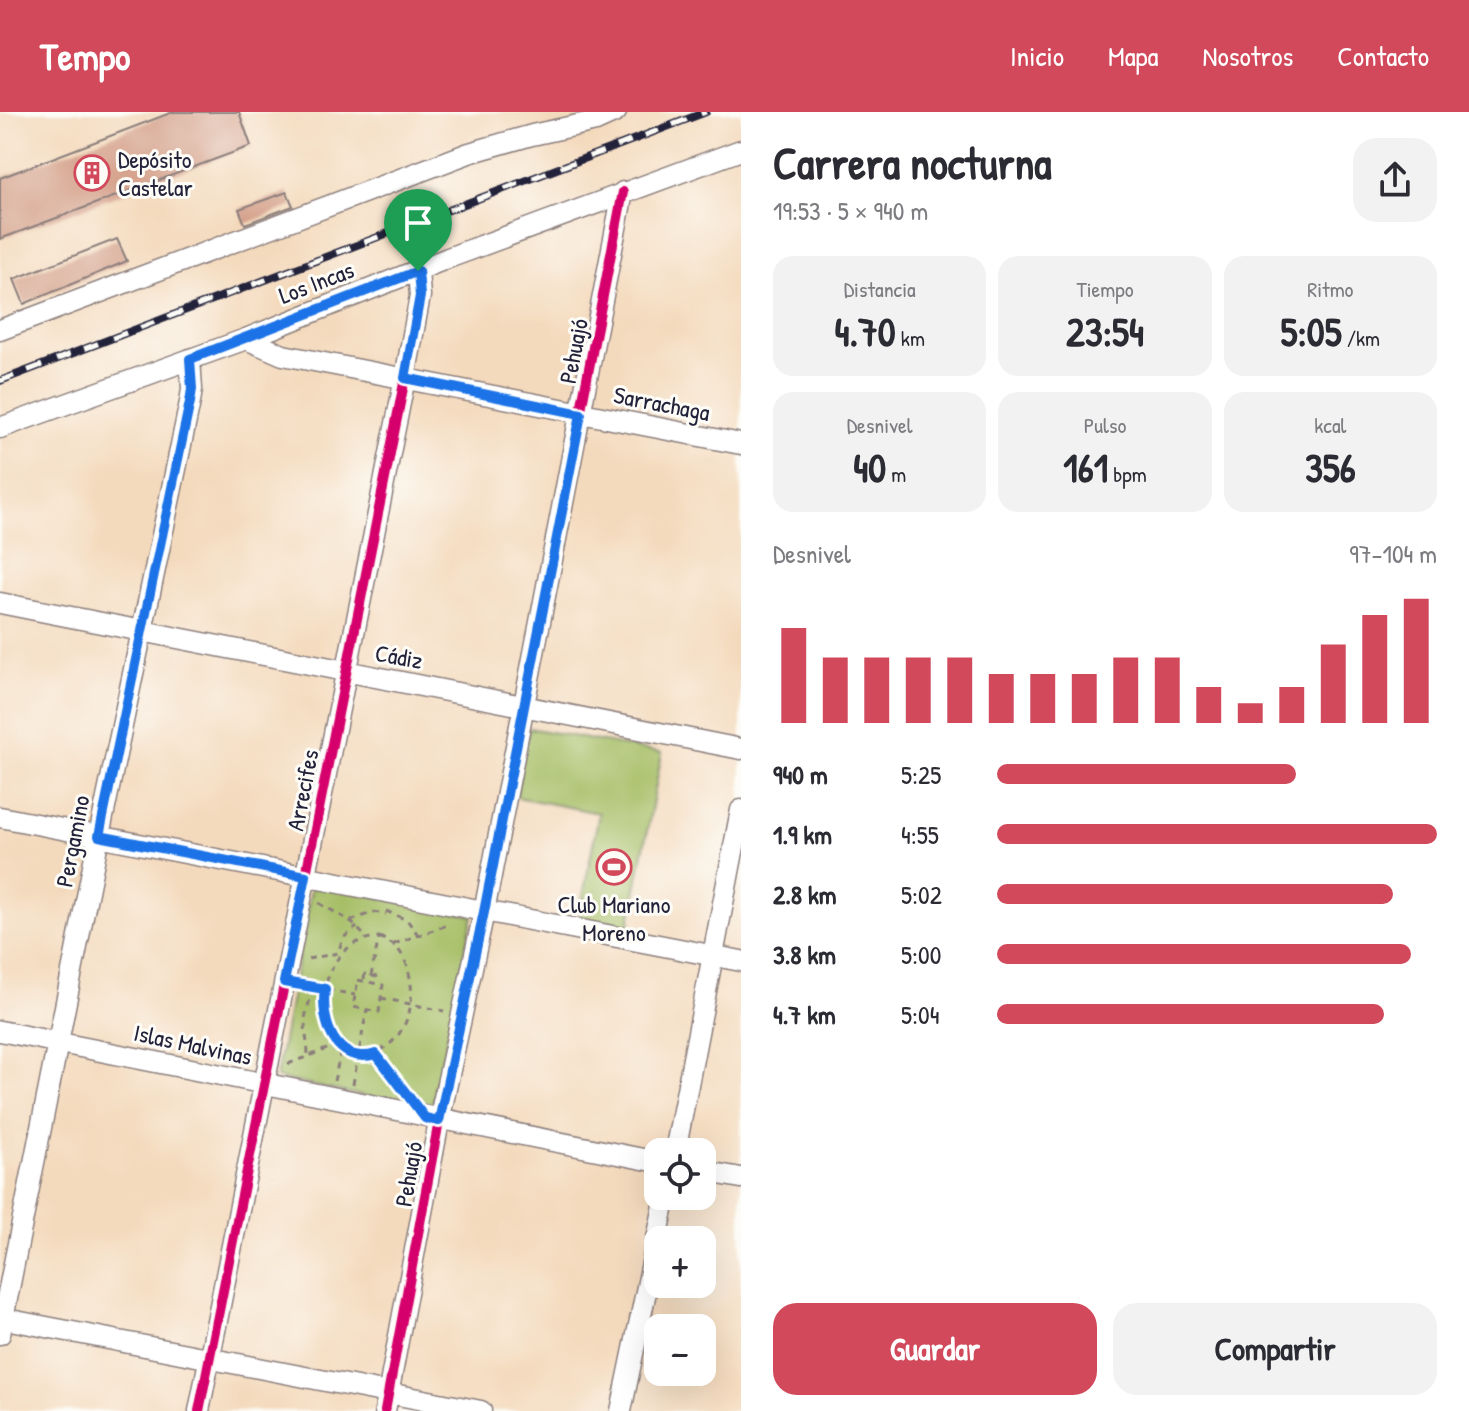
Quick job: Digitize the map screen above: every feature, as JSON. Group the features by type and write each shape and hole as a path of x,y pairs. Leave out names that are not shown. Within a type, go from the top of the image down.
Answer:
{"street":[{"path":"0,330 469,153 596,121 616,112"},
{"name":"Los Incas","path":"0,428 246,339 623,192 741,150"},
{"name":"Pehuajó","path":"387,1402 432,1119 461,1014 484,912 623,192"},
{"name":"Arrecifes","path":"199,1411 266,1078 293,978 302,897 420,296 418,271"},
{"name":"Sarrachaga","path":"246,339 283,355 741,444"},
{"name":"Pergamino","path":"1,1324 190,402 190,359"},
{"name":"Cádiz","path":"0,603 741,749"},
{"path":"678,1138 741,810"},
{"path":"0,817 741,961"},
{"name":"Islas Malvinas","path":"0,1031 266,1078 340,1101 644,1159"},
{"path":"716,1174 741,1178"},
{"path":"621,1411 663,1210"},
{"path":"1,1324 209,1359 387,1402 481,1411"}],"path":[{"path":"389,892 385,906 390,915"},
{"path":"302,897 322,904 350,921 367,938"},
{"path":"350,921 373,912 390,915 407,920 419,936"},
{"path":"394,944 484,912"},
{"path":"302,964 313,957 338,953 343,938 357,927"},
{"path":"371,976 379,937"},
{"path":"379,937 394,944 401,952 412,984 411,1004 393,1043 376,1054 358,1057 337,1045 324,1012 325,989 331,971 343,952 352,943 367,938 379,937"},
{"path":"364,981 365,974 377,977 376,983"},
{"path":"293,978 310,987"},
{"path":"293,978 310,987 355,995"},
{"path":"358,980 376,983 383,985 379,1012 353,1007 358,980"},
{"path":"308,1056 305,1016 311,999 310,987"},
{"path":"381,998 461,1014"},
{"path":"340,1101 358,1057 367,1009"},
{"path":"266,1078 337,1045"},
{"path":"340,1101 341,1050"},
{"path":"376,1054 432,1119"}],"green space":[{"name":"Club Mariano Moreno","path":"529,728 662,753 628,931 578,922 599,813 516,797"},
{"path":"312,884 473,916 431,1110 276,1078"}],"building":[{"name":"Depósito Castelar","path":"173,112 239,112 251,146 0,239 0,178"},
{"path":"287,192 293,206 245,224 239,209"},
{"path":"117,239 127,261 24,304 14,279"}],"railway":[{"path":"0,381 706,112"}],"cycle path":[{"path":"385,1411 439,1121 484,912 623,192"},
{"path":"199,1411 405,378 420,296 418,271"}],"place":[{"name":"Depósito Castelar","path":"92,173"},
{"name":"Club Mariano Moreno","path":"614,867"}],"route":[{"path":"418,271 420,296 405,378 581,414 484,912 439,1121 425,1118 376,1054 358,1057 341,1050 329,1031 324,1012 325,989 284,982 306,876 99,836 190,402 190,359 418,271"}]}
